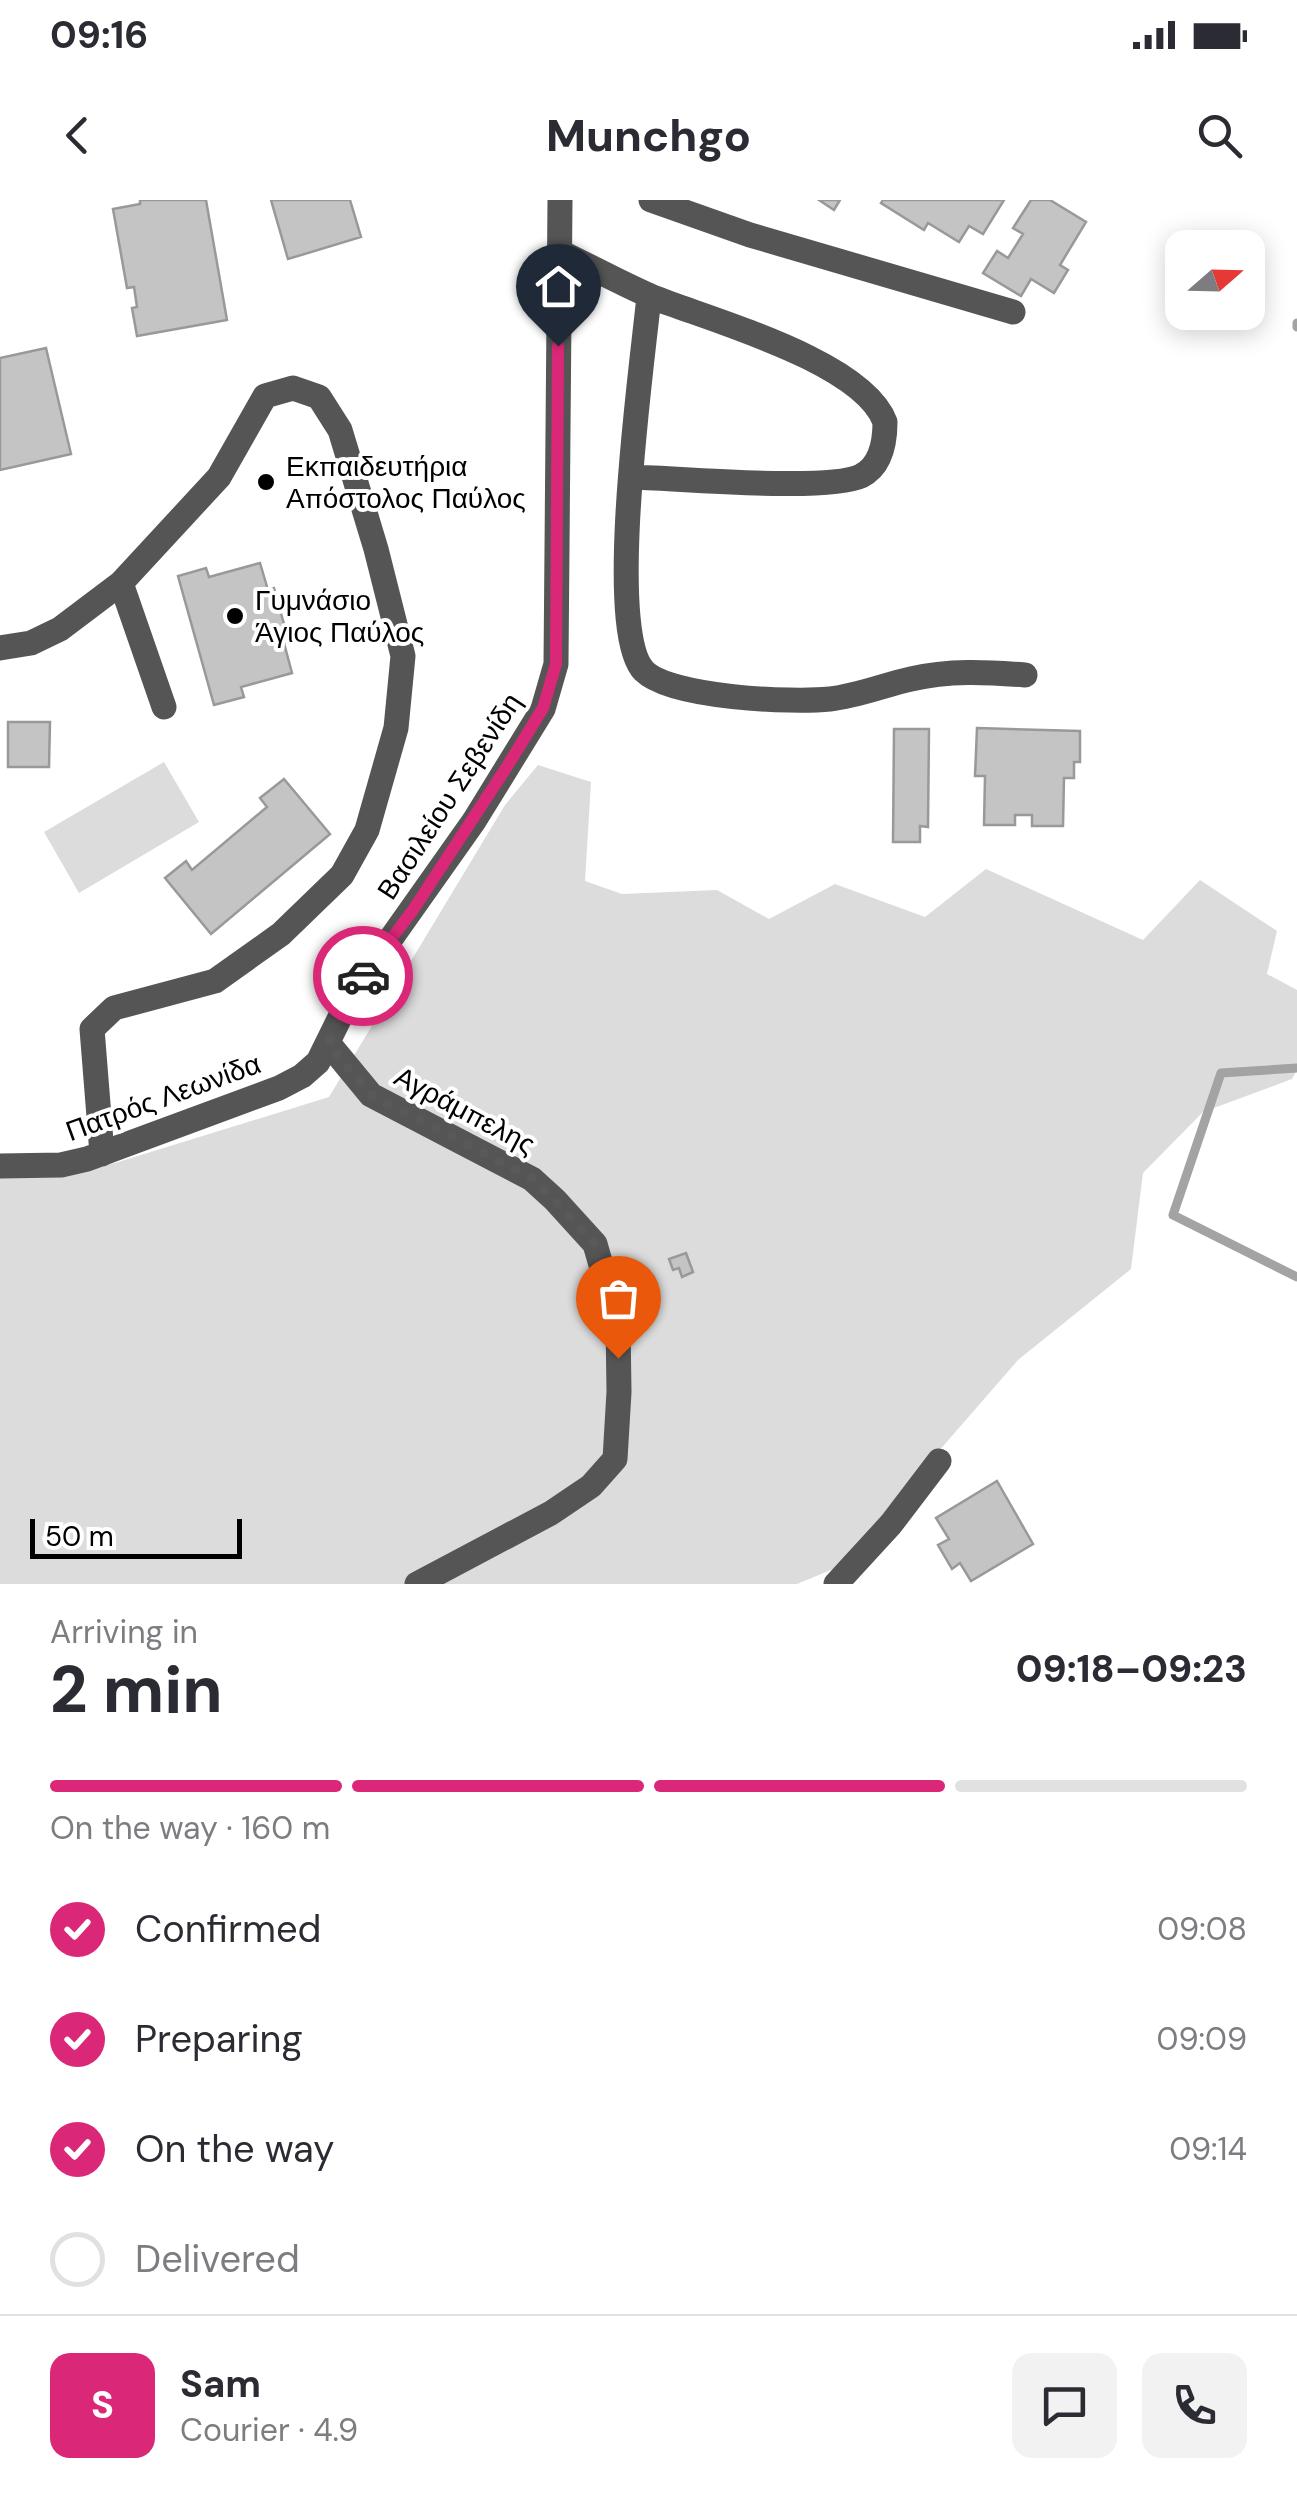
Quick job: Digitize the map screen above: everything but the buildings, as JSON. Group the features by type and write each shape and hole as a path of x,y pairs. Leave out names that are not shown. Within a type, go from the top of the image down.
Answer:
{"street":[{"name":"Βασιλείου Σεβενίδη","path":"328,1044 351,994 464,836 543,708 556,664 560,200"},
{"path":"651,200 750,234 1013,312"},
{"path":"558,251 649,296 808,358 848,379 875,403 885,422 878,460 862,476 848,480 816,483 631,477"},
{"path":"649,296 631,477 626,580 629,637 636,660 654,678 689,690 810,700 954,672 1025,675"},
{"path":"0,648 30,643 60,629 121,583 219,478 265,396 293,388 320,397 340,430 404,656 396,728 367,830 342,875 282,934 215,981 114,1008 92,1028 102,1154"},
{"path":"121,583 164,707"},
{"name":"Πατρός Λεωνίδα","path":"0,1166 61,1165 102,1154 288,1084 318,1062 328,1044"},
{"name":"Αγράμπελης","path":"328,1044 371,1095 532,1178 595,1244 618,1324 615,1459 590,1486 551,1513 418,1584"},
{"path":"836,1584 891,1524 939,1460"}],"shaded area":[{"path":"164,762 199,822 79,893 44,832"},
{"path":"538,765 591,782 585,881 622,894 717,890 769,919 835,884 925,917 986,869 1143,940 1200,880 1277,931 1267,974 1297,990 1297,1070 1292,1079 1203,1112 1143,1173 1131,1269 1018,1360 838,1567 797,1584 0,1584 0,1175 115,1163 329,1097 505,805"}],"waterway":[{"path":"1297,1068 1221,1073 1173,1215 1297,1277"}],"way so far":[{"path":"363,976 345,1004 328,1044 371,1095 532,1178 595,1244 618,1324 618,1358"}],"place":[{"name":"Εκπαιδευτήρια Απόστολος Παύλος","path":"266,482"},
{"name":"Γυμνάσιο Άγιος Παύλος","path":"235,616"}],"route":[{"path":"363,976 474,821 543,708 556,664 558,346"}]}
